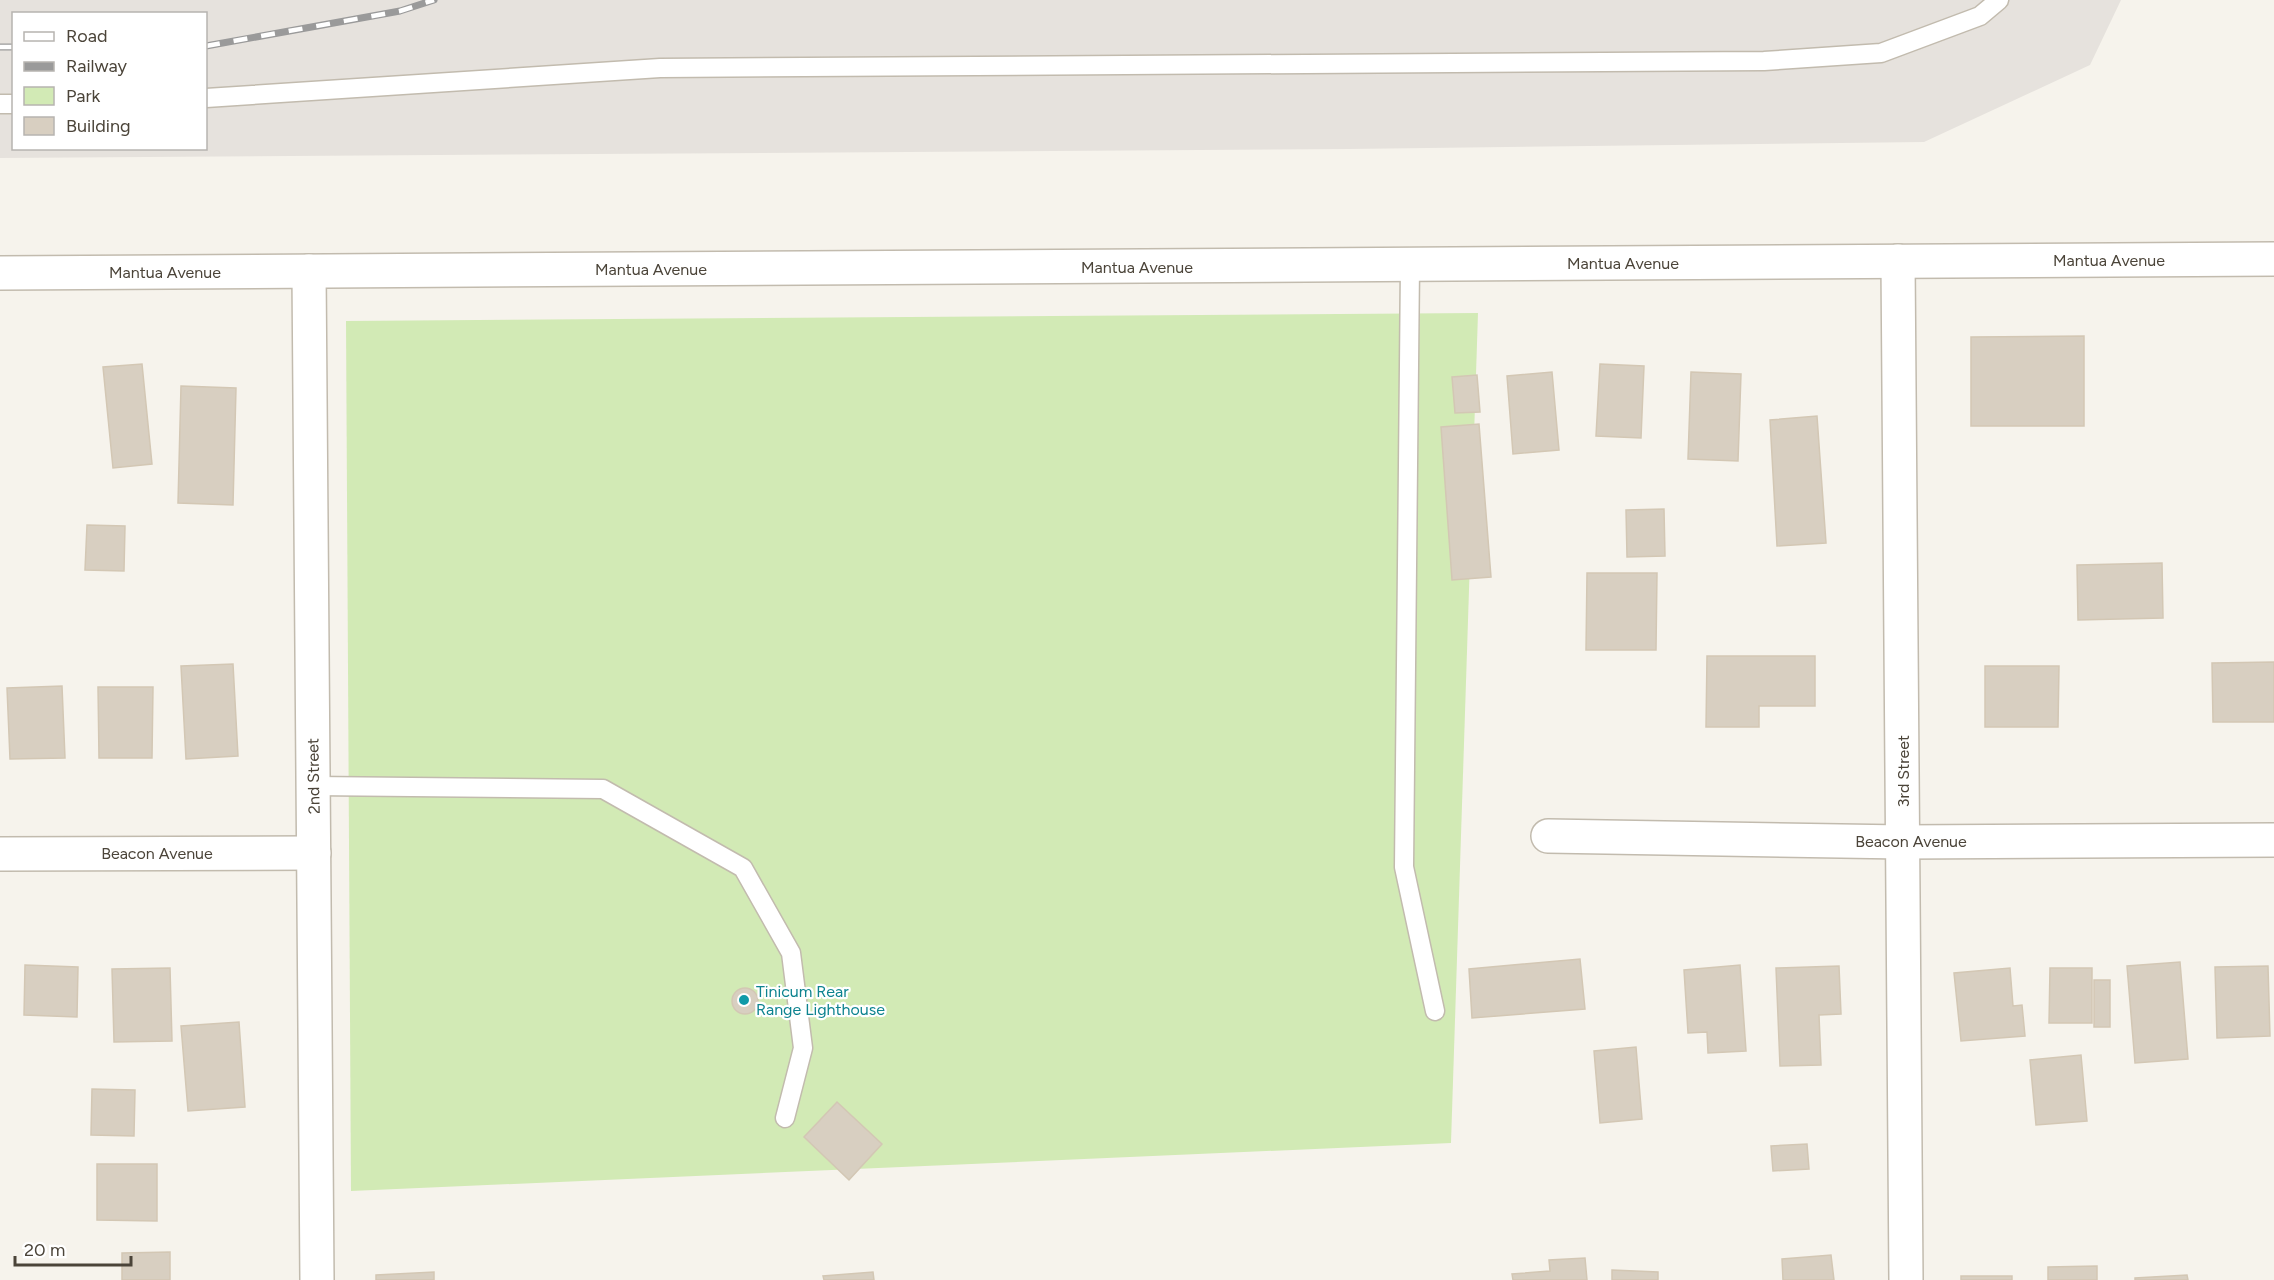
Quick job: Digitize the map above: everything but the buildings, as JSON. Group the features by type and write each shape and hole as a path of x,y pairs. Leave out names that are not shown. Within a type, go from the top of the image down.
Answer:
{"street":[{"name":"Mantua Avenue","path":"0,273 2274,259"},
{"name":"3rd Street","path":"1898,261 1906,1280"},
{"name":"2nd Street","path":"309,271 317,1280"},
{"name":"Beacon Avenue","path":"1548,836 1903,842 2274,840"},
{"name":"Beacon Avenue","path":"0,854 314,853"}],"lane":[{"path":"207,98 660,68 1764,61 1881,53 1980,16 1999,0"},
{"path":"1410,265 1404,867 1435,1011"},
{"path":"313,786 603,789 743,868 791,953 803,1048 785,1118"}],"shaded area":[{"path":"0,0 2121,0 2090,65 1924,142 1349,149 0,158"}],"green space":[{"path":"1478,313 1451,1143 351,1191 346,321"}],"railway":[{"path":"207,46 400,11 434,0"},
{"path":"0,47 12,47"}],"place":[{"name":"Tinicum Rear Range Lighthouse","path":"744,1000"}]}
